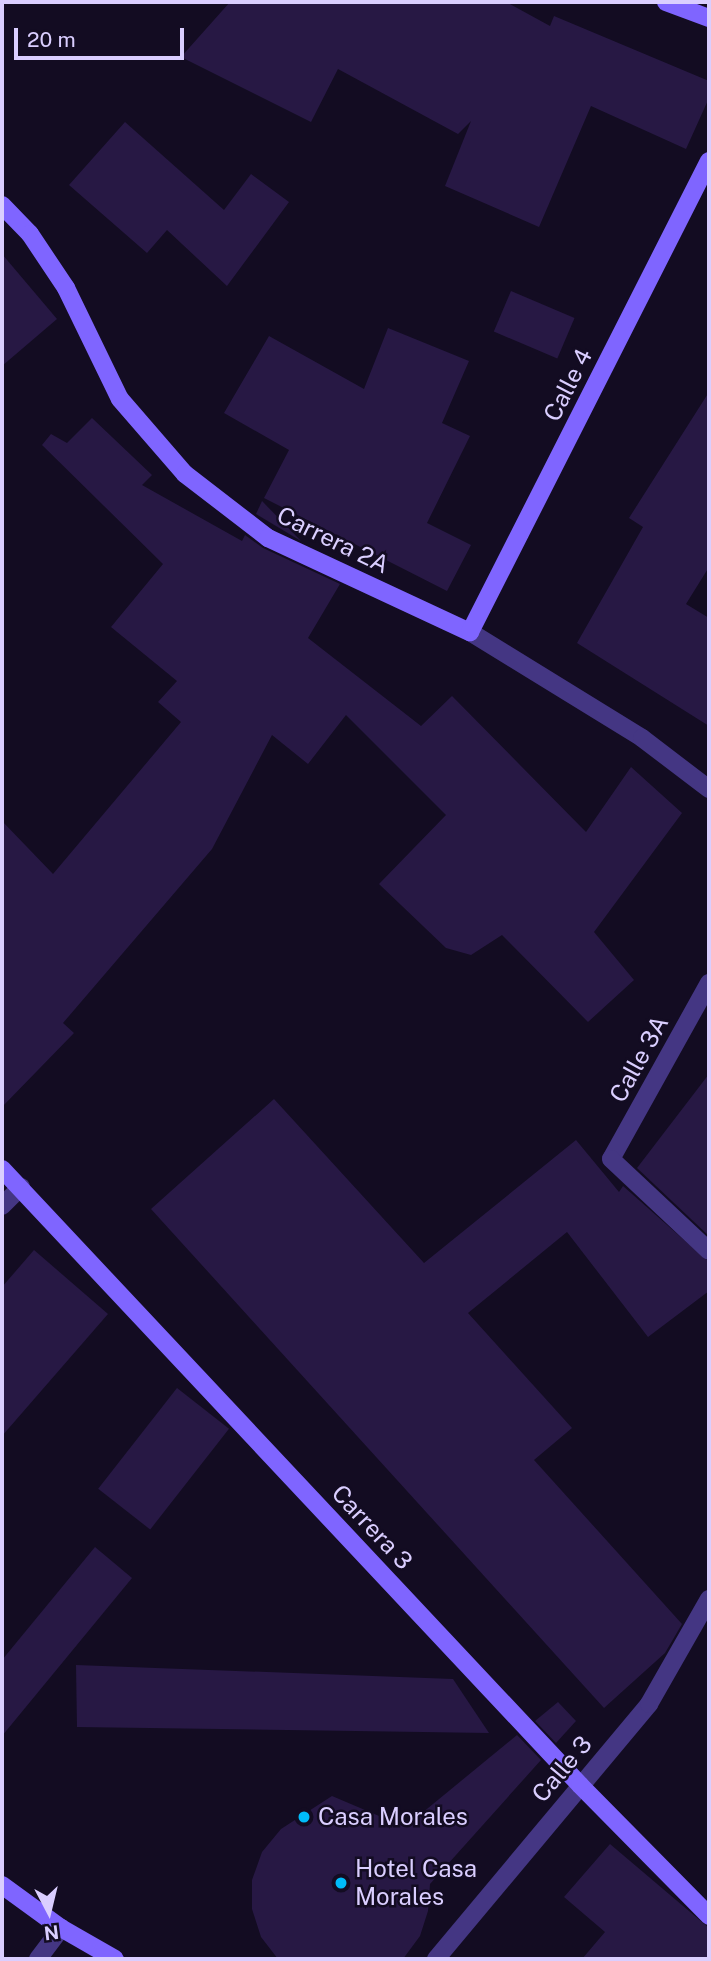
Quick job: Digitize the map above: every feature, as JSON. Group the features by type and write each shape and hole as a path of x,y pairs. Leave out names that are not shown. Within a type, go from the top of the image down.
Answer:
{"main road":[{"path":"666,2 709,18"},
{"name":"Calle 4","path":"471,632 709,161"},
{"name":"Carrera 2A","path":"2,205 30,234 66,288 120,399 185,474 268,538 471,632"},
{"name":"Carrera 3","path":"2,1168 580,1785 709,1916"},
{"path":"2,1885 61,1928 115,1959"}],"street":[{"name":"Carrera 2A","path":"471,632 642,738 709,789"},
{"name":"Calle 3A","path":"709,983 611,1159 709,1251"},
{"path":"2,1206 21,1187"},
{"name":"Calle 3","path":"436,1959 649,1704 709,1599"},
{"path":"38,1959 61,1928"}],"building":[{"path":"230,2 506,2 550,26 554,16 709,81 709,98 686,149 591,106 539,227 445,186 471,121 458,134 338,69 311,122 181,57"},
{"path":"125,122 224,210 251,174 289,202 227,286 167,230 147,253 69,185"},
{"path":"2,254 57,319 2,366"},
{"path":"511,291 575,318 557,358 494,332"},
{"path":"388,328 469,361 442,423 470,436 427,523 471,545 447,591 264,498 289,450 224,413 269,336 364,389"},
{"path":"709,392 709,567 686,604 709,618 709,726 577,643 643,527 629,518"},
{"path":"92,418 152,475 142,485 242,541 245,535 263,548 340,584 308,638 421,726 452,696 586,832 631,767 682,813 594,932 634,980 588,1022 502,935 471,955 446,948 379,884 446,815 346,715 308,764 272,735 212,849 63,1023 74,1033 2,1107 2,821 53,874 181,722 158,702 177,681 111,627 163,564 42,445 51,434 67,443"},
{"path":"262,501 301,541 256,514"},
{"path":"709,1074 709,1236 637,1168"},
{"path":"274,1099 424,1263 576,1140 619,1192 623,1186 709,1262 709,1291 648,1337 567,1232 468,1313 572,1428 534,1460 682,1624 665,1653 604,1708 151,1209"},
{"path":"34,1250 108,1314 2,1436 2,1287"},
{"path":"177,1388 229,1429 150,1529 98,1489"},
{"path":"95,1547 132,1578 2,1736 2,1660"},
{"path":"76,1665 453,1679 489,1733 77,1727"},
{"path":"558,1702 576,1721 556,1743 535,1721"},
{"name":"Hotel Casa Morales","path":"517,1735 541,1760 430,1884 428,1911 420,1936 403,1959 278,1959 261,1937 252,1909 252,1880 262,1852 281,1829 332,1796 405,1827"},
{"path":"610,1844 709,1928 709,1959 582,1959 605,1932 564,1897"}],"place":[{"name":"Casa Morales","path":"304,1817"},
{"name":"Hotel Casa Morales","path":"341,1883"}]}
